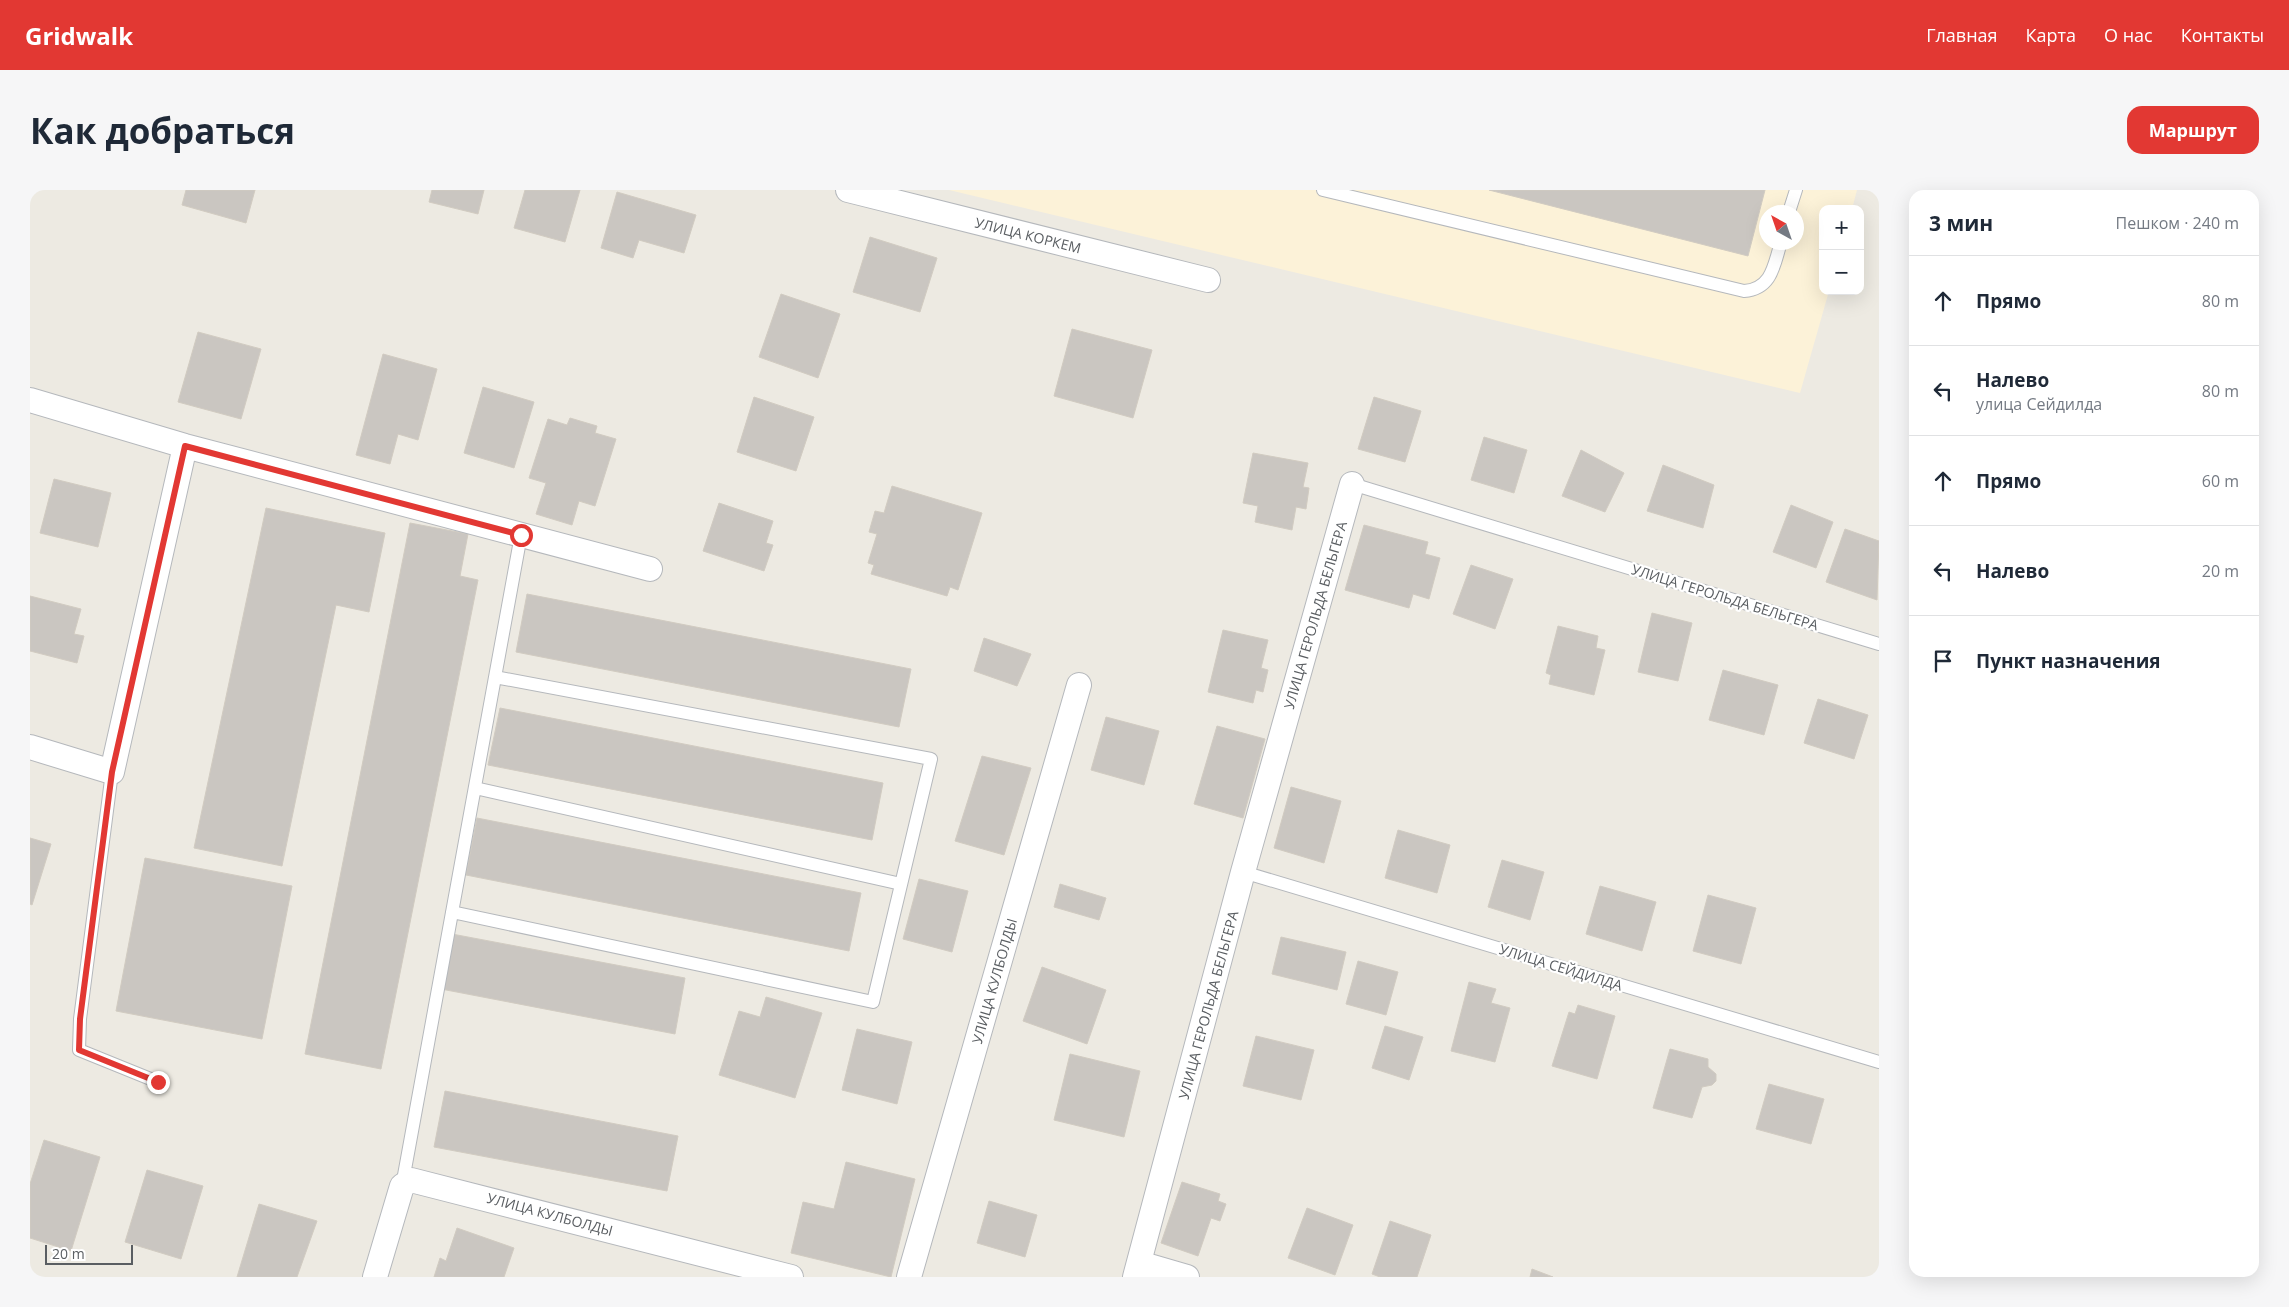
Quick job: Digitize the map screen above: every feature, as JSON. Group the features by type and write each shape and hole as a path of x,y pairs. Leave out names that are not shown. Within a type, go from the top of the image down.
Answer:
{"street":[{"name":"УЛИЦА КОРКЕМ","path":"848,190 1208,280"},
{"path":"30,400 185,446 650,569"},
{"path":"30,747 112,772 185,446"},
{"name":"УЛИЦА ГЕРОЛЬДА БЕЛЬГЕРА","path":"1137,1270 1243,872 1352,484"},
{"name":"УЛИЦА КУЛБОЛДЫ","path":"910,1277 1079,685"},
{"name":"УЛИЦА КУЛБОЛДЫ","path":"402,1186 411,1180 419,1181 791,1277"},
{"path":"375,1277 402,1186"},
{"path":"1137,1270 1187,1277"}],"lane":[{"path":"1323,190 1744,292 1759,287 1771,277 1779,250"},
{"path":"1791,205 1796,190"},
{"name":"УЛИЦА ГЕРОЛЬДА БЕЛЬГЕРА","path":"1352,484 1879,644"},
{"path":"402,1186 521,535"},
{"path":"452,912 873,1002 931,759 495,677"},
{"path":"112,772 80,1019 79,1050 158,1082"},
{"path":"475,788 901,884"},
{"name":"УЛИЦА СЕЙДИЛДА","path":"1243,872 1879,1062"}],"shaded area":[{"path":"949,190 1857,190 1853,205 1819,205 1819,295 1828,295 1800,393"}],"building":[{"path":"186,190 255,190 246,223 182,205"},
{"path":"432,190 484,190 478,214 429,202"},
{"path":"525,190 580,190 565,242 514,228"},
{"path":"1489,190 1765,190 1761,205 1759,205 1759,213 1748,256"},
{"path":"617,192 696,215 684,253 639,240 633,258 601,248"},
{"path":"870,237 937,258 920,312 853,292"},
{"path":"781,294 840,314 818,378 759,357"},
{"path":"1072,329 1152,350 1133,418 1054,396"},
{"path":"198,332 261,349 241,419 178,402"},
{"path":"383,354 437,369 418,440 398,434 390,464 356,455"},
{"path":"483,387 534,402 514,468 464,453"},
{"path":"754,397 814,417 796,471 737,452"},
{"path":"1374,397 1421,411 1405,462 1358,449"},
{"path":"570,418 597,426 595,433 616,439 595,506 579,501 572,525 536,514 546,483 529,478 548,419 567,425"},
{"path":"1484,437 1527,450 1514,493 1471,480"},
{"path":"1581,450 1624,473 1605,512 1562,496"},
{"path":"1253,453 1308,463 1303,487 1309,488 1306,509 1296,507 1292,530 1255,522 1258,506 1243,503"},
{"path":"1663,465 1714,485 1703,528 1647,511"},
{"path":"54,479 111,493 98,547 40,533"},
{"path":"892,486 982,513 958,590 950,587 947,596 871,574 874,565 868,563 877,534 869,532 875,511 884,513"},
{"path":"719,503 773,521 766,543 773,545 764,571 703,551"},
{"path":"1791,505 1833,522 1816,568 1773,552"},
{"path":"266,508 385,533 369,612 336,605 282,866 194,848"},
{"path":"410,523 468,534 460,576 478,580 381,1069 305,1054"},
{"path":"1364,525 1428,542 1425,554 1440,558 1429,599 1413,594 1409,608 1345,590"},
{"path":"1845,529 1879,541 1877,600 1826,582"},
{"path":"1471,565 1513,579 1495,629 1453,614"},
{"path":"527,594 911,669 899,727 516,652"},
{"path":"30,596 81,609 74,634 84,636 77,663 30,651"},
{"path":"1652,613 1692,623 1678,681 1638,672"},
{"path":"1558,626 1598,636 1596,648 1605,650 1594,695 1549,684 1551,675 1546,673"},
{"path":"1223,630 1268,640 1261,668 1268,670 1263,692 1256,690 1253,703 1208,692"},
{"path":"984,638 1031,654 1017,686 974,671"},
{"path":"1723,670 1778,685 1764,735 1709,720"},
{"path":"1818,699 1868,715 1854,759 1804,743"},
{"path":"500,708 883,783 872,840 488,765"},
{"path":"1106,717 1159,731 1144,785 1091,770"},
{"path":"1217,726 1265,739 1243,818 1194,804"},
{"path":"982,756 1031,768 1004,855 955,841"},
{"path":"1291,787 1341,801 1324,863 1274,848"},
{"path":"477,818 861,893 849,951 466,875"},
{"path":"1398,830 1450,845 1437,893 1385,878"},
{"path":"30,838 51,844 32,905 30,904"},
{"path":"145,858 292,886 262,1039 116,1011"},
{"path":"1502,860 1544,872 1530,920 1488,907"},
{"path":"919,879 968,891 952,952 903,939"},
{"path":"1060,884 1106,898 1099,920 1054,907"},
{"path":"1600,886 1656,902 1642,951 1586,934"},
{"path":"1708,895 1756,908 1741,964 1693,951"},
{"path":"452,934 685,978 675,1034 441,989"},
{"path":"1281,937 1346,952 1337,990 1272,974"},
{"path":"1358,961 1398,972 1386,1015 1346,1004"},
{"path":"1042,967 1106,990 1087,1044 1023,1021"},
{"path":"1469,982 1496,989 1491,1003 1510,1008 1495,1062 1451,1051"},
{"path":"766,997 822,1013 795,1098 719,1075 739,1011 760,1017"},
{"path":"1578,1005 1615,1016 1597,1079 1552,1066 1569,1012 1575,1014"},
{"path":"1385,1026 1423,1037 1409,1080 1372,1068"},
{"path":"857,1029 912,1042 897,1104 842,1090"},
{"path":"1256,1036 1314,1050 1301,1100 1243,1086"},
{"path":"1670,1049 1708,1059 1708,1067 1716,1074 1716,1081 1712,1085 1702,1087 1692,1118 1653,1108"},
{"path":"1070,1054 1140,1071 1124,1137 1054,1120"},
{"path":"1769,1084 1824,1099 1811,1144 1756,1129"},
{"path":"445,1091 678,1136 667,1191 434,1147"},
{"path":"44,1140 100,1157 71,1251 30,1238 30,1184"},
{"path":"846,1162 915,1179 891,1277 791,1253 803,1202 834,1209"},
{"path":"147,1170 203,1186 181,1259 125,1242"},
{"path":"1182,1182 1220,1194 1218,1201 1226,1204 1220,1221 1211,1218 1198,1256 1161,1243"},
{"path":"989,1201 1037,1215 1025,1257 977,1243"},
{"path":"259,1204 317,1221 297,1277 237,1277"},
{"path":"1307,1208 1353,1225 1335,1275 1288,1258"},
{"path":"1390,1221 1431,1235 1417,1277 1380,1277 1372,1274"},
{"path":"457,1228 514,1248 504,1277 434,1277 440,1258 446,1261"},
{"path":"1532,1269 1553,1277 1530,1277"}],"route":[{"path":"158,1082 79,1050 80,1019 112,772 185,446 521,535"}]}
